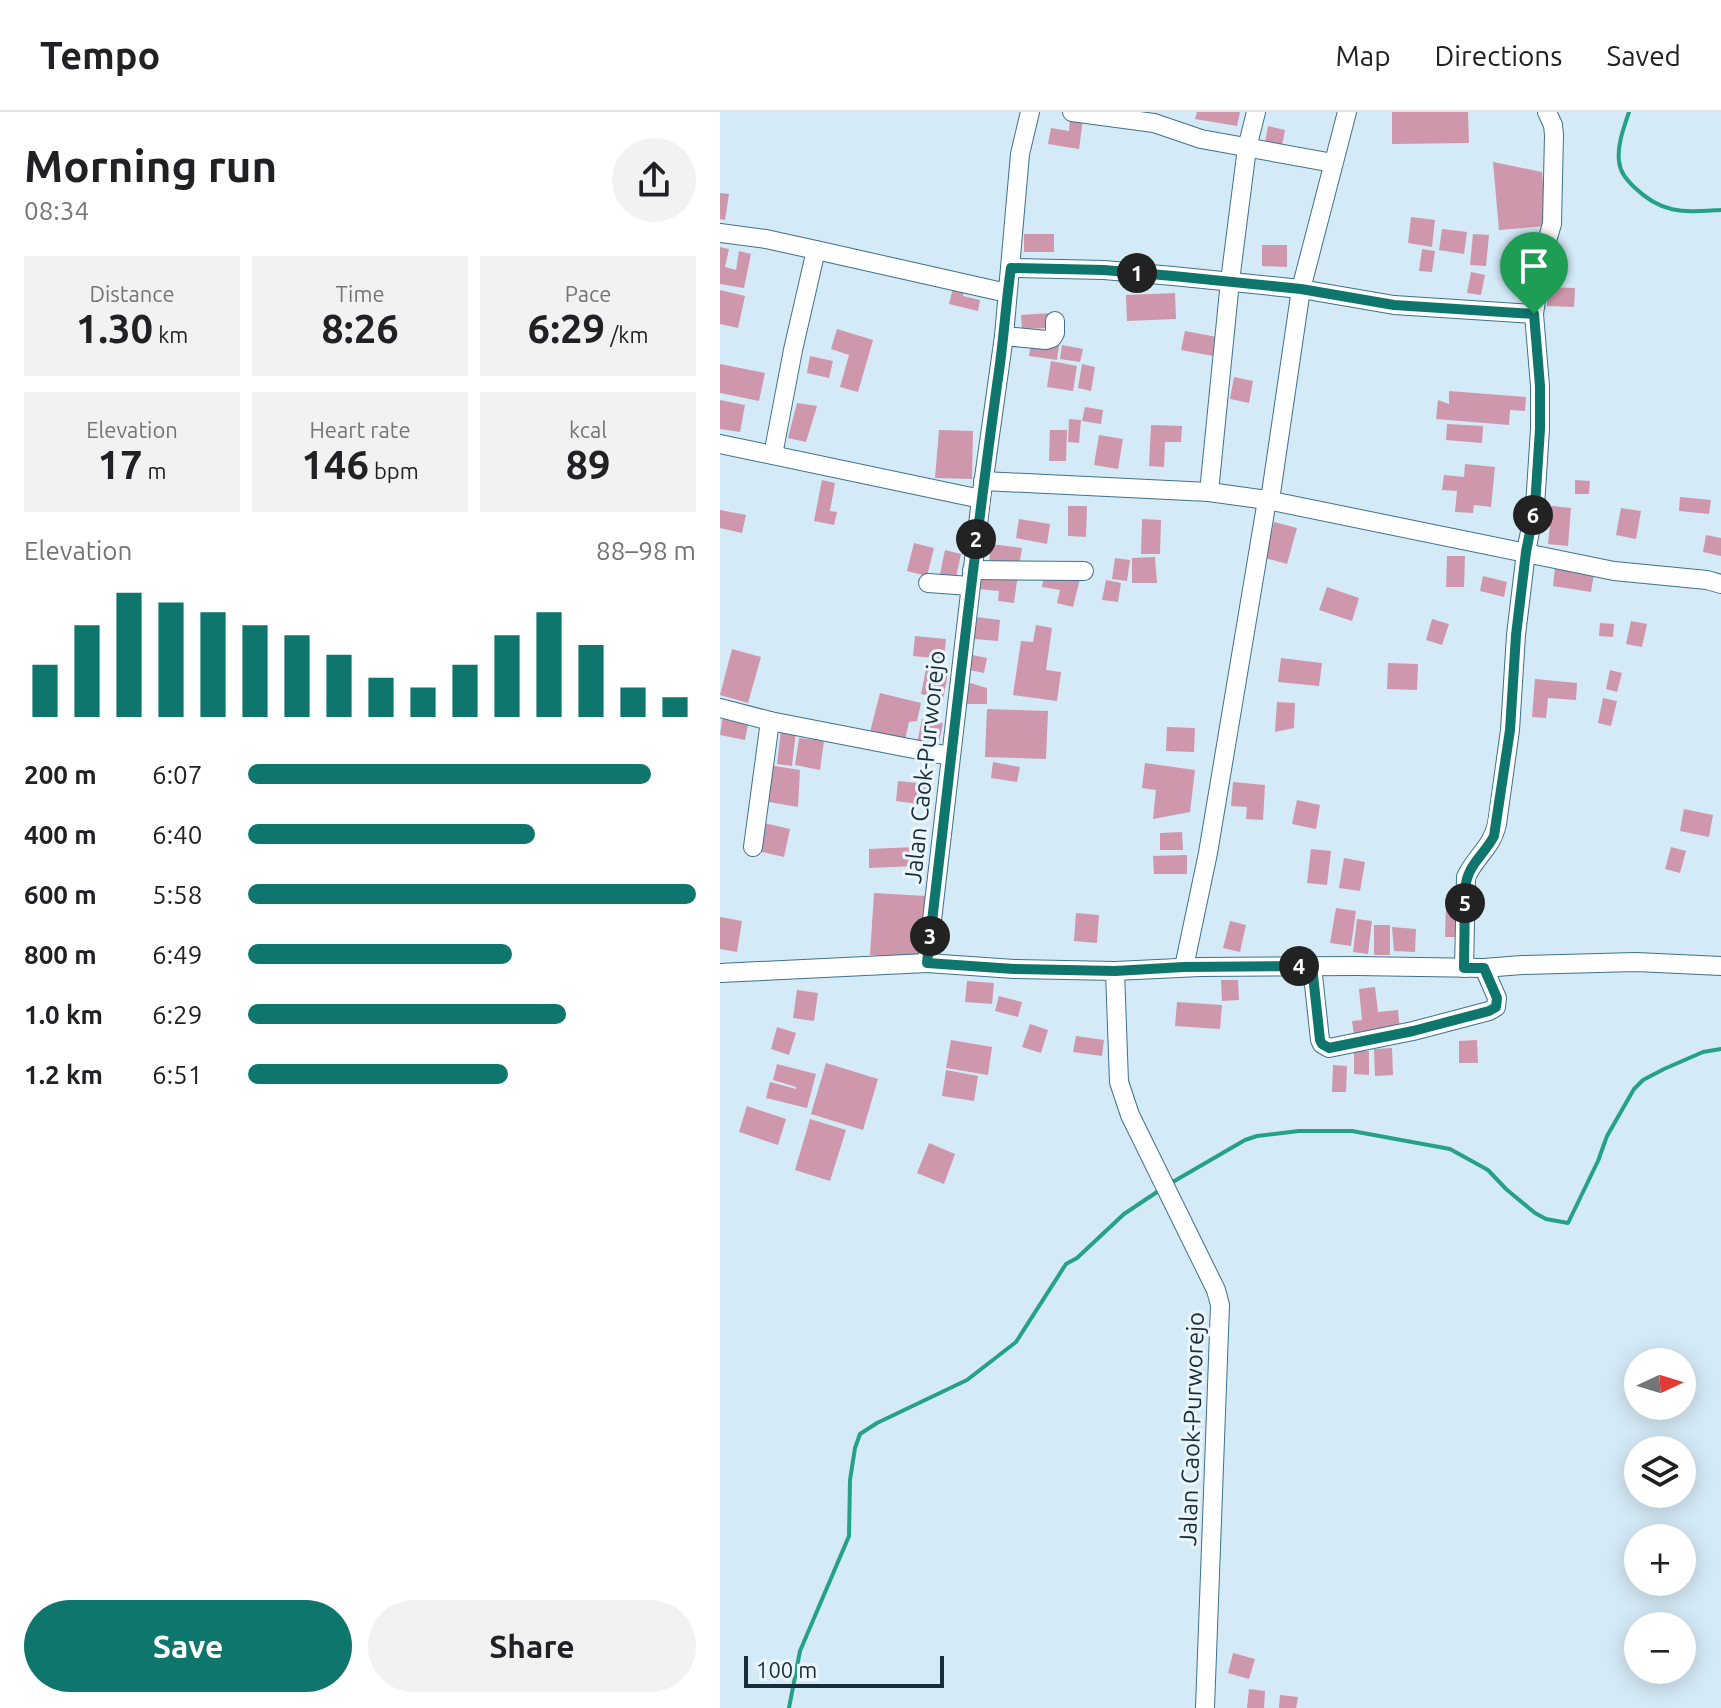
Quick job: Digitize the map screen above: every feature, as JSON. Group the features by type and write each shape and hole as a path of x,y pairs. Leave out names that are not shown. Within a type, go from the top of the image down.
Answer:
{"street":[{"name":"Jalan Caok-Purworejo","path":"927,963 971,578 1004,336 1020,154 1030,112"},
{"path":"1072,112 1154,123 1201,139 1333,163"},
{"path":"1209,492 1230,281 1247,148 1256,112"},
{"path":"1184,967 1208,853 1301,289 1347,112"},
{"path":"1464,968 1466,877 1471,866 1489,846 1497,824 1510,730 1516,635 1535,506 1540,386 1534,314 1554,202 1554,135 1547,112"},
{"path":"720,233 766,239 1007,293"},
{"path":"773,455 816,250"},
{"path":"1011,268 1104,270 1230,281 1394,305 1534,314"},
{"path":"1004,336 1046,340 1055,333 1055,321"},
{"path":"720,444 982,490 1209,492 1268,500 1614,571 1693,578 1721,584"},
{"path":"928,583 1084,571"},
{"path":"720,708 770,721 950,756"},
{"path":"753,847 770,721"},
{"path":"720,973 927,963 1115,971 1184,967 1484,968 1636,962 1721,966"},
{"path":"1312,966 1320,1040 1329,1048 1489,1011 1496,1007 1497,998 1484,968"},
{"name":"Jalan Caok-Purworejo","path":"1115,971 1119,1082 1130,1115 1216,1290 1220,1305 1205,1708"}],"building":[{"path":"1197,112 1240,112 1237,126 1195,119"},
{"path":"1392,112 1468,112 1469,143 1392,144"},
{"path":"1070,118 1083,120 1079,149 1048,144 1051,128 1069,131"},
{"path":"1268,126 1285,130 1281,151 1264,147"},
{"path":"1493,162 1542,172 1546,226 1499,230"},
{"path":"720,193 729,194 725,220 720,219"},
{"path":"1411,217 1435,220 1432,247 1408,243"},
{"path":"1442,229 1467,232 1464,254 1439,250"},
{"path":"1024,234 1054,234 1054,252 1024,252"},
{"path":"1473,234 1489,235 1486,266 1470,265"},
{"path":"1513,241 1531,245 1527,265 1509,261"},
{"path":"1262,245 1287,245 1287,267 1262,266"},
{"path":"720,247 729,249 725,267 736,270 739,251 751,254 744,288 720,284"},
{"path":"1422,249 1435,251 1432,272 1419,271"},
{"path":"1471,272 1485,275 1481,295 1467,293"},
{"path":"954,284 965,287 963,296 980,300 978,311 949,304"},
{"path":"1547,287 1575,288 1574,307 1547,306"},
{"path":"720,290 745,296 738,328 720,324"},
{"path":"1175,293 1176,319 1127,321 1126,295"},
{"path":"1051,313 1052,328 1022,329 1021,315"},
{"path":"837,329 873,340 858,392 840,387 849,355 831,349"},
{"path":"1185,331 1217,337 1213,356 1181,350"},
{"path":"1032,335 1060,338 1057,360 1029,356"},
{"path":"1062,345 1083,349 1080,362 1060,359"},
{"path":"810,356 833,361 829,378 807,373"},
{"path":"1051,361 1077,366 1073,391 1047,387"},
{"path":"720,364 765,373 759,401 720,393"},
{"path":"1082,364 1095,367 1091,391 1078,388"},
{"path":"1234,377 1253,381 1249,403 1230,399"},
{"path":"1449,391 1526,397 1525,411 1510,410 1509,425 1436,419 1438,400 1449,404"},
{"path":"720,400 745,405 740,432 720,429"},
{"path":"797,403 817,406 806,442 788,438"},
{"path":"1085,407 1103,410 1101,424 1082,421"},
{"path":"1069,419 1081,420 1079,443 1068,442"},
{"path":"1447,424 1483,426 1482,443 1446,440"},
{"path":"1151,425 1182,426 1181,442 1165,442 1164,467 1149,466"},
{"path":"939,430 973,431 972,479 935,478"},
{"path":"1050,430 1067,430 1066,461 1049,461"},
{"path":"1099,435 1123,439 1118,469 1094,465"},
{"path":"1465,464 1495,467 1491,507 1474,505 1473,513 1455,512 1457,491 1442,490 1444,475 1464,477"},
{"path":"822,480 835,483 830,511 837,512 834,525 814,521"},
{"path":"1575,480 1590,481 1589,494 1575,494"},
{"path":"1680,497 1711,500 1709,514 1679,511"},
{"path":"1068,506 1087,506 1086,537 1068,536"},
{"path":"1552,506 1571,508 1568,546 1548,544"},
{"path":"1621,508 1641,511 1636,539 1616,535"},
{"path":"720,510 746,515 742,533 720,528"},
{"path":"1019,519 1050,524 1047,544 1016,538"},
{"path":"1142,519 1161,520 1160,554 1141,554"},
{"path":"1274,522 1297,528 1287,564 1265,558"},
{"path":"1706,535 1721,538 1721,556 1703,552"},
{"path":"914,543 934,548 927,576 907,571"},
{"path":"991,544 1022,548 1019,567 989,563"},
{"path":"945,550 961,554 956,577 940,574"},
{"path":"1447,556 1465,556 1464,587 1446,587"},
{"path":"1155,557 1157,583 1132,583 1132,558"},
{"path":"1115,558 1130,560 1127,581 1112,579"},
{"path":"1555,568 1594,574 1591,592 1553,586"},
{"path":"981,569 1018,574 1014,603 998,601 999,591 978,589"},
{"path":"1045,569 1082,571 1073,607 1057,603 1060,590 1042,587"},
{"path":"1483,576 1507,582 1504,597 1480,591"},
{"path":"1106,580 1121,583 1118,602 1102,600"},
{"path":"1327,587 1359,598 1352,621 1319,610"},
{"path":"976,617 1000,620 998,641 974,639"},
{"path":"1432,619 1449,624 1442,645 1426,640"},
{"path":"1631,621 1647,624 1642,647 1626,644"},
{"path":"1600,623 1614,624 1613,637 1599,636"},
{"path":"1036,625 1052,628 1046,670 1061,672 1057,701 1013,695 1021,641 1033,642"},
{"path":"915,636 946,639 944,659 913,656"},
{"path":"732,649 761,657 748,703 720,695"},
{"path":"973,655 987,658 984,673 969,670"},
{"path":"1281,658 1322,663 1319,686 1278,682"},
{"path":"1388,663 1418,664 1417,690 1387,689"},
{"path":"926,669 948,673 943,699 921,694"},
{"path":"1610,670 1622,673 1617,692 1606,689"},
{"path":"1535,679 1577,683 1576,700 1548,698 1546,718 1532,717"},
{"path":"967,682 987,688 987,704 967,704"},
{"path":"880,693 921,703 917,721 909,722 905,740 870,732"},
{"path":"1603,698 1617,701 1611,726 1598,723"},
{"path":"1277,702 1295,703 1294,728 1275,732"},
{"path":"987,709 1048,711 1046,759 985,757"},
{"path":"723,715 749,720 745,740 720,735"},
{"path":"922,719 943,723 938,747 917,743"},
{"path":"1167,727 1195,728 1194,752 1166,751"},
{"path":"781,730 796,731 792,766 777,764"},
{"path":"799,738 824,741 820,770 795,765"},
{"path":"993,762 1020,767 1017,782 991,778"},
{"path":"1145,763 1195,770 1190,812 1153,819 1156,790 1142,788"},
{"path":"768,765 800,770 798,807 763,801"},
{"path":"898,781 927,784 925,805 896,801"},
{"path":"1233,782 1265,785 1263,820 1246,819 1247,807 1231,806"},
{"path":"1297,800 1320,805 1316,829 1292,824"},
{"path":"1684,809 1713,815 1709,837 1680,831"},
{"path":"764,823 790,829 784,857 758,851"},
{"path":"1182,832 1183,850 1160,850 1160,833"},
{"path":"916,847 917,866 869,868 869,849"},
{"path":"1671,847 1686,851 1680,873 1665,869"},
{"path":"1311,849 1331,851 1327,885 1307,883"},
{"path":"1187,855 1187,874 1154,874 1153,856"},
{"path":"1344,858 1365,862 1360,891 1339,888"},
{"path":"874,893 926,896 923,958 870,955"},
{"path":"1446,904 1462,904 1461,937 1445,937"},
{"path":"1336,908 1356,911 1351,946 1330,943"},
{"path":"1076,913 1099,915 1097,943 1074,941"},
{"path":"720,917 742,921 737,952 720,949"},
{"path":"1357,919 1372,921 1368,954 1353,952"},
{"path":"1230,921 1246,925 1240,952 1223,948"},
{"path":"1374,925 1390,925 1390,955 1374,955"},
{"path":"1392,927 1416,929 1415,952 1394,951"},
{"path":"1221,980 1238,980 1239,1000 1222,1001"},
{"path":"967,981 994,983 992,1004 965,1002"},
{"path":"1375,987 1378,1012 1398,1010 1400,1030 1354,1035 1352,1021 1362,1020 1359,989"},
{"path":"797,990 818,993 814,1021 793,1018"},
{"path":"999,996 1022,1002 1018,1017 995,1011"},
{"path":"1177,1002 1222,1005 1220,1029 1175,1026"},
{"path":"1030,1024 1048,1030 1041,1053 1022,1047"},
{"path":"777,1027 796,1033 789,1055 771,1049"},
{"path":"1076,1036 1104,1040 1102,1056 1073,1052"},
{"path":"951,1040 992,1047 988,1075 946,1068"},
{"path":"1477,1040 1478,1063 1459,1063 1459,1041"},
{"path":"1392,1048 1393,1075 1375,1076 1374,1049"},
{"path":"1354,1051 1369,1051 1369,1075 1354,1074"},
{"path":"826,1063 878,1079 863,1130 811,1114"},
{"path":"777,1064 816,1074 807,1108 766,1098 770,1082 796,1089 773,1080"},
{"path":"1333,1065 1347,1066 1346,1092 1332,1092"},
{"path":"946,1070 978,1076 974,1101 942,1096"},
{"path":"747,1106 786,1119 778,1145 739,1132"},
{"path":"810,1119 846,1130 830,1181 795,1170"},
{"path":"929,1143 955,1154 944,1184 917,1173"},
{"path":"1233,1653 1255,1659 1249,1679 1228,1673"},
{"path":"1249,1689 1265,1691 1264,1708 1247,1708"},
{"path":"1280,1695 1298,1697 1296,1708 1279,1708"}],"waterway":[{"path":"1629,112 1619,155 1622,172 1631,184 1655,203 1674,210 1721,210"},
{"path":"1171,1183 1257,1136 1299,1131 1352,1131 1450,1149 1488,1170 1535,1213 1546,1219 1568,1223 1607,1136 1634,1089 1643,1080 1664,1069 1703,1052 1721,1049"},
{"path":"789,1708 800,1651 849,1536 850,1480 860,1434 967,1380 1016,1342 1066,1264 1077,1258 1124,1214 1160,1190"}],"route":[{"path":"1011,268 1104,270 1173,276 1301,289 1394,305 1534,314 1540,386 1538,467 1516,635 1510,730 1494,836 1471,866 1465,890 1464,968 1484,968 1497,998 1496,1007 1413,1031 1329,1048 1320,1040 1312,966 1115,971 927,963 970,586 1011,268"}]}
